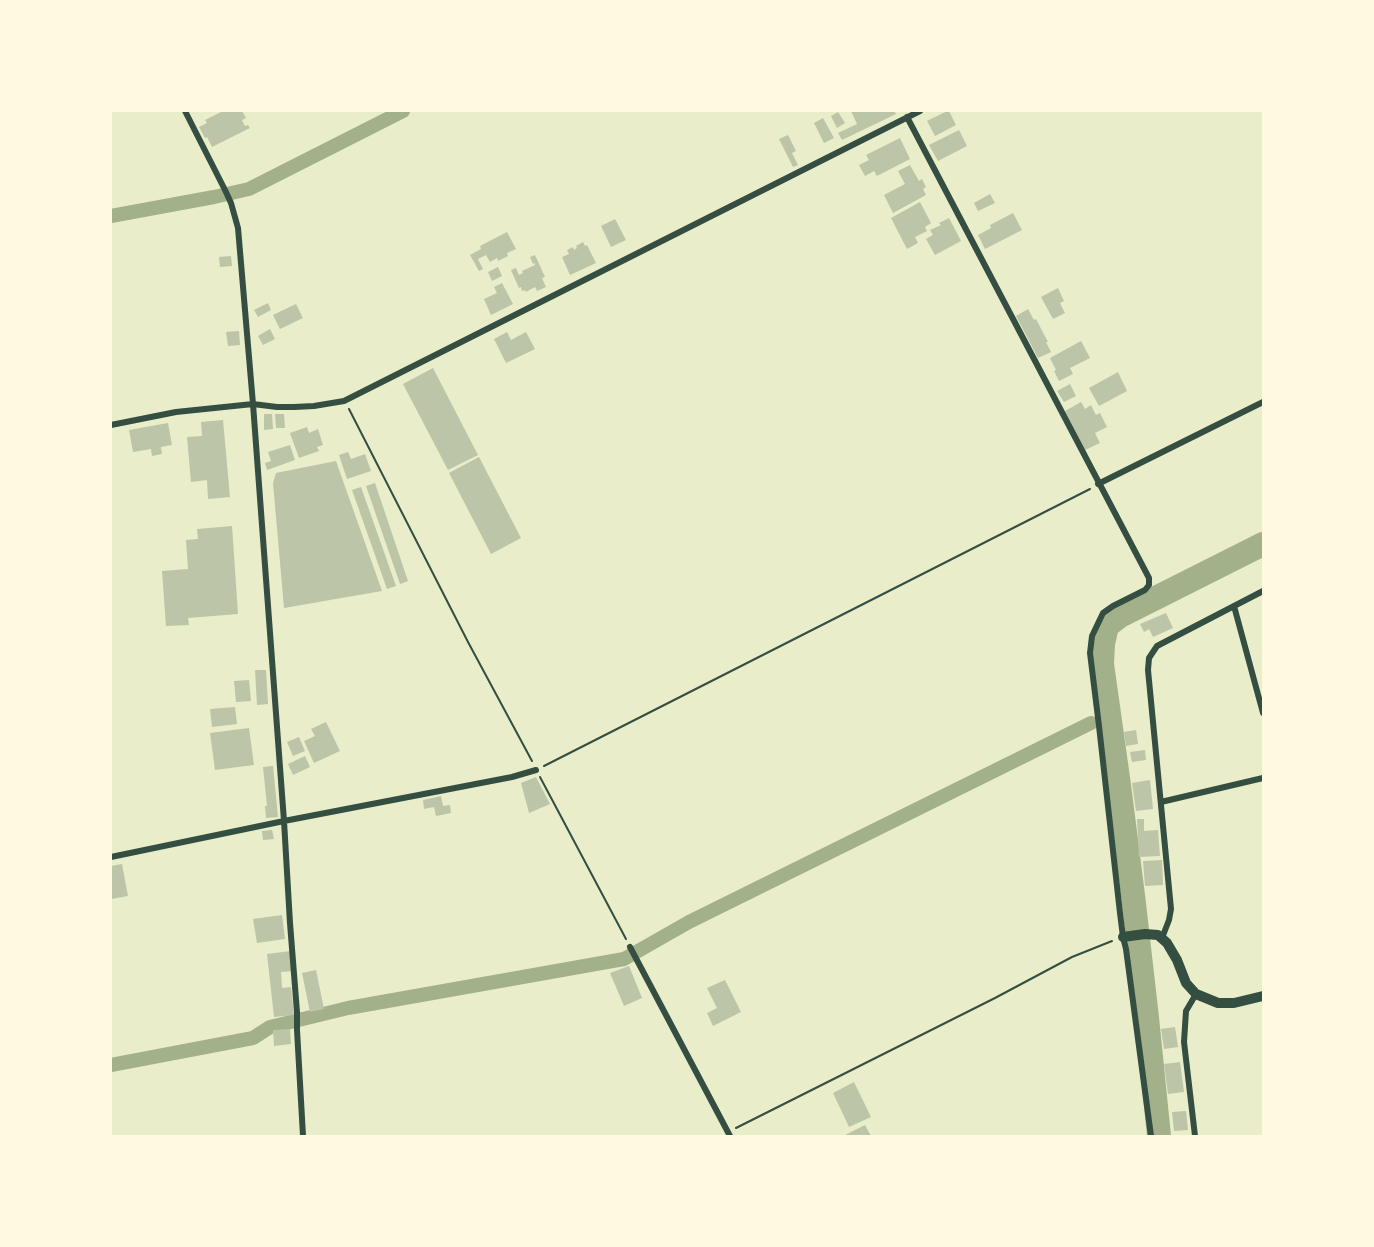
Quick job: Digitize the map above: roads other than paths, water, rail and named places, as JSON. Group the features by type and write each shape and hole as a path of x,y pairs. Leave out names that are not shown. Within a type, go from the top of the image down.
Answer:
{"street":[{"path":"185,111 231,203 238,228 254,404 284,821 303,1136"},
{"path":"111,425 176,412 254,404 277,407 314,406 344,401 920,111"},
{"path":"909,115 1006,307 1149,578 1149,585 1145,590 1103,613 1092,636 1090,653 1151,1136"},
{"path":"1098,484 1263,402"},
{"path":"1161,938 1171,909 1148,670 1149,658 1157,646 1263,591"},
{"path":"1234,606 1263,713"},
{"path":"111,857 512,777 536,770"},
{"path":"1161,802 1263,778"},
{"path":"1126,936 1158,935 1167,943 1177,960 1186,983 1196,994 1218,1004 1234,1003 1263,996"},
{"path":"630,946 729,1134"},
{"path":"1195,1136 1184,1042 1186,1011 1196,994"}],"waterway":[{"path":"111,216 249,189 403,111"},
{"path":"1159,1136 1134,899 1102,664 1103,644 1107,626 1120,616 1263,544"},
{"path":"111,1065 253,1038 270,1027 348,1008 624,959 689,922 1091,723"}]}
